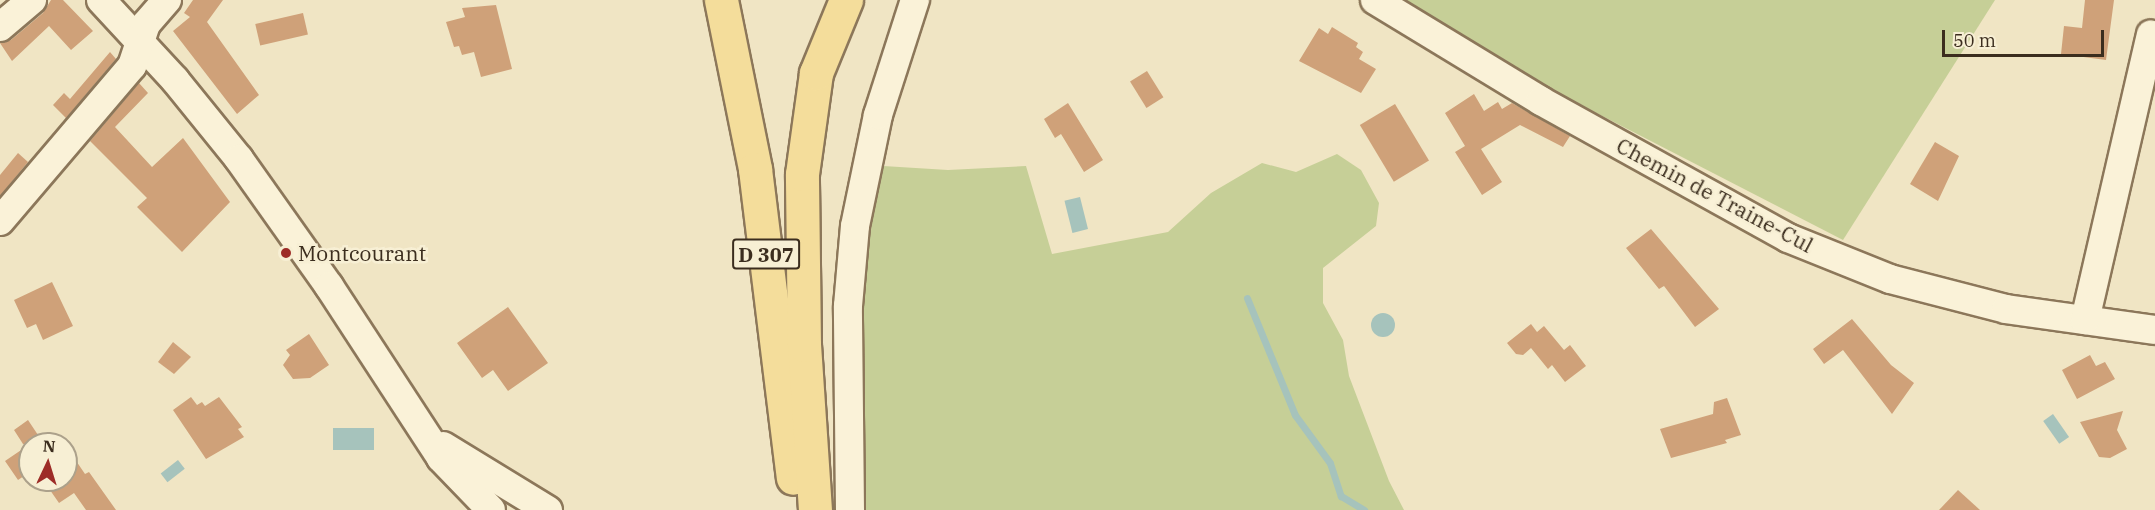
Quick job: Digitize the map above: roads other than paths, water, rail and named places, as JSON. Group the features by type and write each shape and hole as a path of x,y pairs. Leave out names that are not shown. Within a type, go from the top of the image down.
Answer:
{"main road":[{"name":"D 307","path":"721,0 755,169 795,510"},
{"path":"815,510 804,345 802,174 816,73 846,0"}],"street":[{"path":"0,27 33,0"},
{"path":"101,0 140,40 284,219 425,432 463,484 491,510"},
{"path":"0,221 132,66 146,24 167,0"},
{"path":"850,510 848,315 855,226 878,116 915,0"},
{"name":"Chemin de Traine-Cul","path":"1375,0 1541,101 1788,238 1890,279 2006,309 2155,330"},
{"path":"2085,320 2151,35"},
{"path":"425,432 448,451 548,510"}],"water":[{"path":"1080,197 1088,229 1072,233 1064,201"},
{"path":"1383,313 1392,316 1395,325 1392,334 1383,337 1374,334 1371,325 1374,316"},
{"path":"2053,414 2069,437 2059,444 2043,421"},
{"path":"333,428 374,428 374,450 333,450"},
{"path":"178,460 185,469 167,482 161,474"}],"waterway":[{"path":"1247,298 1295,415 1330,463 1341,496 1364,510"}],"place":[{"name":"Montcourant","path":"286,253"}]}
